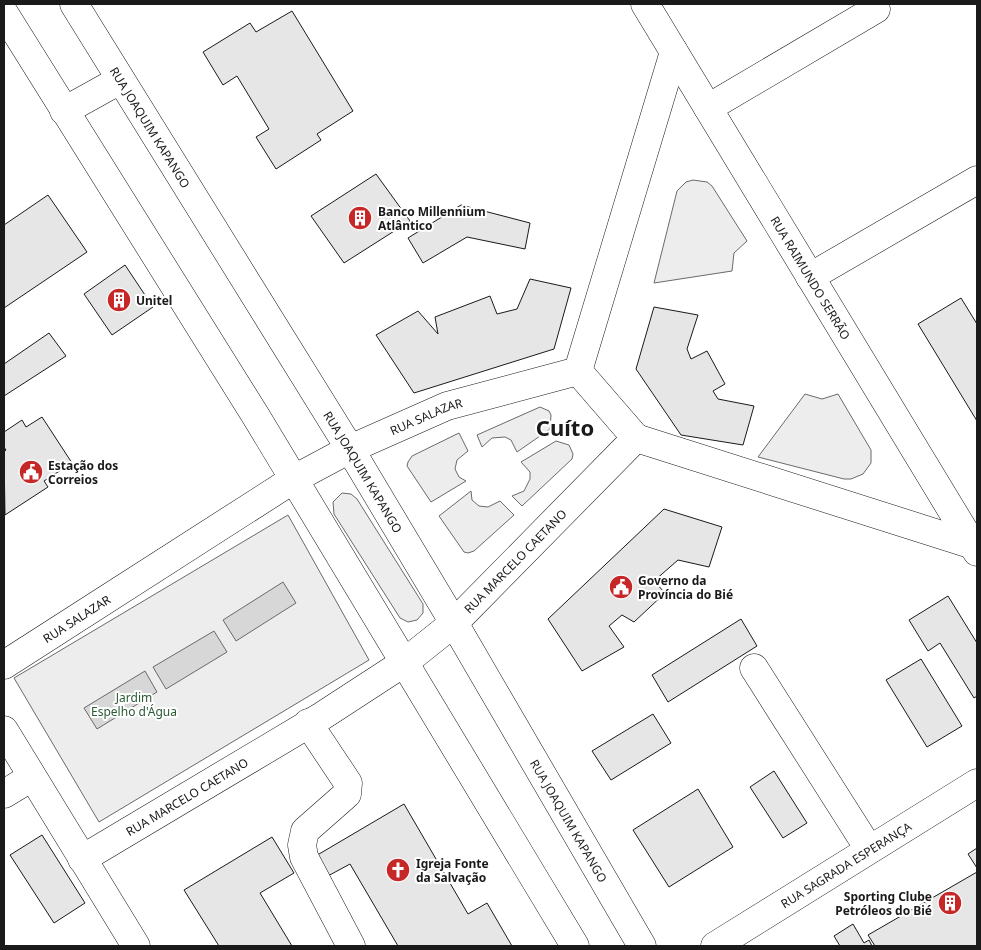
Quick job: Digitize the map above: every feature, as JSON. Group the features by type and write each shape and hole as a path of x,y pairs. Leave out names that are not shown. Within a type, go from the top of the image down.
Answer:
{"street":[{"name":"RUA JOAQUIM KAPANGO","path":"74,4 350,449 454,623 642,946"},
{"name":"RUA RAIMUNDO SERRÃO","path":"645,4 975,548"},
{"path":"708,108 876,9"},
{"path":"4,12 294,479 575,946"},
{"path":"674,52 578,370 636,438 975,548"},
{"path":"64,111 120,80"},
{"path":"810,277 977,180"},
{"name":"RUA SALAZAR","path":"4,665 294,479 350,449 447,406 578,370"},
{"name":"RUA MARCELO CAETANO","path":"82,859 308,723 405,662 454,623 636,438"},
{"path":"754,668 868,849"},
{"path":"308,723 348,783 347,794 305,832 302,844 304,857 351,946"},
{"path":"4,730 136,946"},
{"path":"4,794 32,777"},
{"name":"RUA SAGRADA ESPERANÇA","path":"715,946 868,849 977,783"}],"shaded area":[{"path":"693,180 707,182 712,186 747,241 734,253 732,271 654,283 677,191 686,182"},
{"path":"805,394 822,399 838,394 871,450 871,463 863,474 851,479 844,479 758,457"},
{"path":"540,407 549,411 551,415 550,429 517,452 511,440 505,437 492,438 482,447 477,435"},
{"path":"459,433 468,451 457,460 455,469 459,477 466,481 431,502 407,466 408,462 412,456"},
{"path":"556,441 569,445 573,454 572,459 522,506 512,496 524,491 530,479 530,472 521,462"},
{"path":"471,491 472,500 479,506 488,507 500,501 514,515 474,551 468,553 464,552 439,516"},
{"path":"342,493 351,494 357,499 423,604 423,613 417,620 408,622 400,618 334,514 333,502"},
{"name":"Jardim Espelho d'Água","path":"288,515 369,660 99,822 14,678"},
{"path":"283,582 296,603 236,641 223,620"},
{"path":"214,631 227,652 166,689 153,667"},
{"path":"145,671 157,692 97,729 84,708"}],"building":[{"path":"292,11 353,111 317,134 321,140 276,169 256,137 269,129 237,76 223,85 203,52 250,23 256,32"},
{"name":"Banco Millennium Atlântico","path":"376,174 410,221 344,263 311,216"},
{"path":"48,195 87,252 4,308 4,225"},
{"path":"461,205 530,223 525,249 467,237 423,263 408,238"},
{"name":"Unitel","path":"125,265 153,307 112,335 84,294"},
{"path":"530,279 571,288 554,349 414,393 376,335 418,311 438,334 435,317 490,296 497,314 517,309"},
{"path":"961,298 977,324 977,421 918,324"},
{"path":"654,307 698,315 687,349 691,359 707,351 725,384 713,391 718,399 754,406 743,445 681,435 636,369"},
{"path":"49,333 66,356 4,396 4,364"},
{"name":"Estação dos Correios","path":"42,417 72,463 44,481 48,487 5,515 4,452 6,450 4,447 4,432 22,420 26,427"},
{"name":"Governo da Província do Bié","path":"664,509 722,527 709,567 678,560 654,581 665,593 634,622 622,615 609,626 624,647 582,671 548,619"},
{"path":"948,596 977,643 977,696 974,698 940,643 928,651 909,620"},
{"path":"741,619 757,646 668,702 652,675"},
{"path":"921,659 962,726 927,747 886,680"},
{"path":"653,714 671,743 611,780 592,751"},
{"path":"774,771 807,823 783,838 750,787"},
{"path":"698,789 733,847 669,887 633,830"},
{"name":"Igreja Fonte da Salvação","path":"404,804 468,914 487,903 512,946 398,946 350,864 326,877 314,857"},
{"path":"42,835 85,903 54,923 10,855"},
{"path":"272,837 294,873 260,893 292,946 219,946 184,890"},
{"path":"977,848 977,868 968,854"},
{"name":"Sporting Clube Petróleos do Bié","path":"977,872 977,946 875,946 868,935"},
{"path":"853,924 864,943 869,940 872,946 840,946 834,936"}],"place":[{"name":"Banco Millennium Atlântico","path":"360,218"},
{"name":"Unitel","path":"119,300"},
{"name":"Estação dos Correios","path":"31,472"},
{"name":"Governo da Província do Bié","path":"621,587"},
{"name":"Igreja Fonte da Salvação","path":"398,870"},
{"name":"Sporting Clube Petróleos do Bié","path":"950,903"}],"district":[{"name":"Cuíto","path":"565,427"}]}
